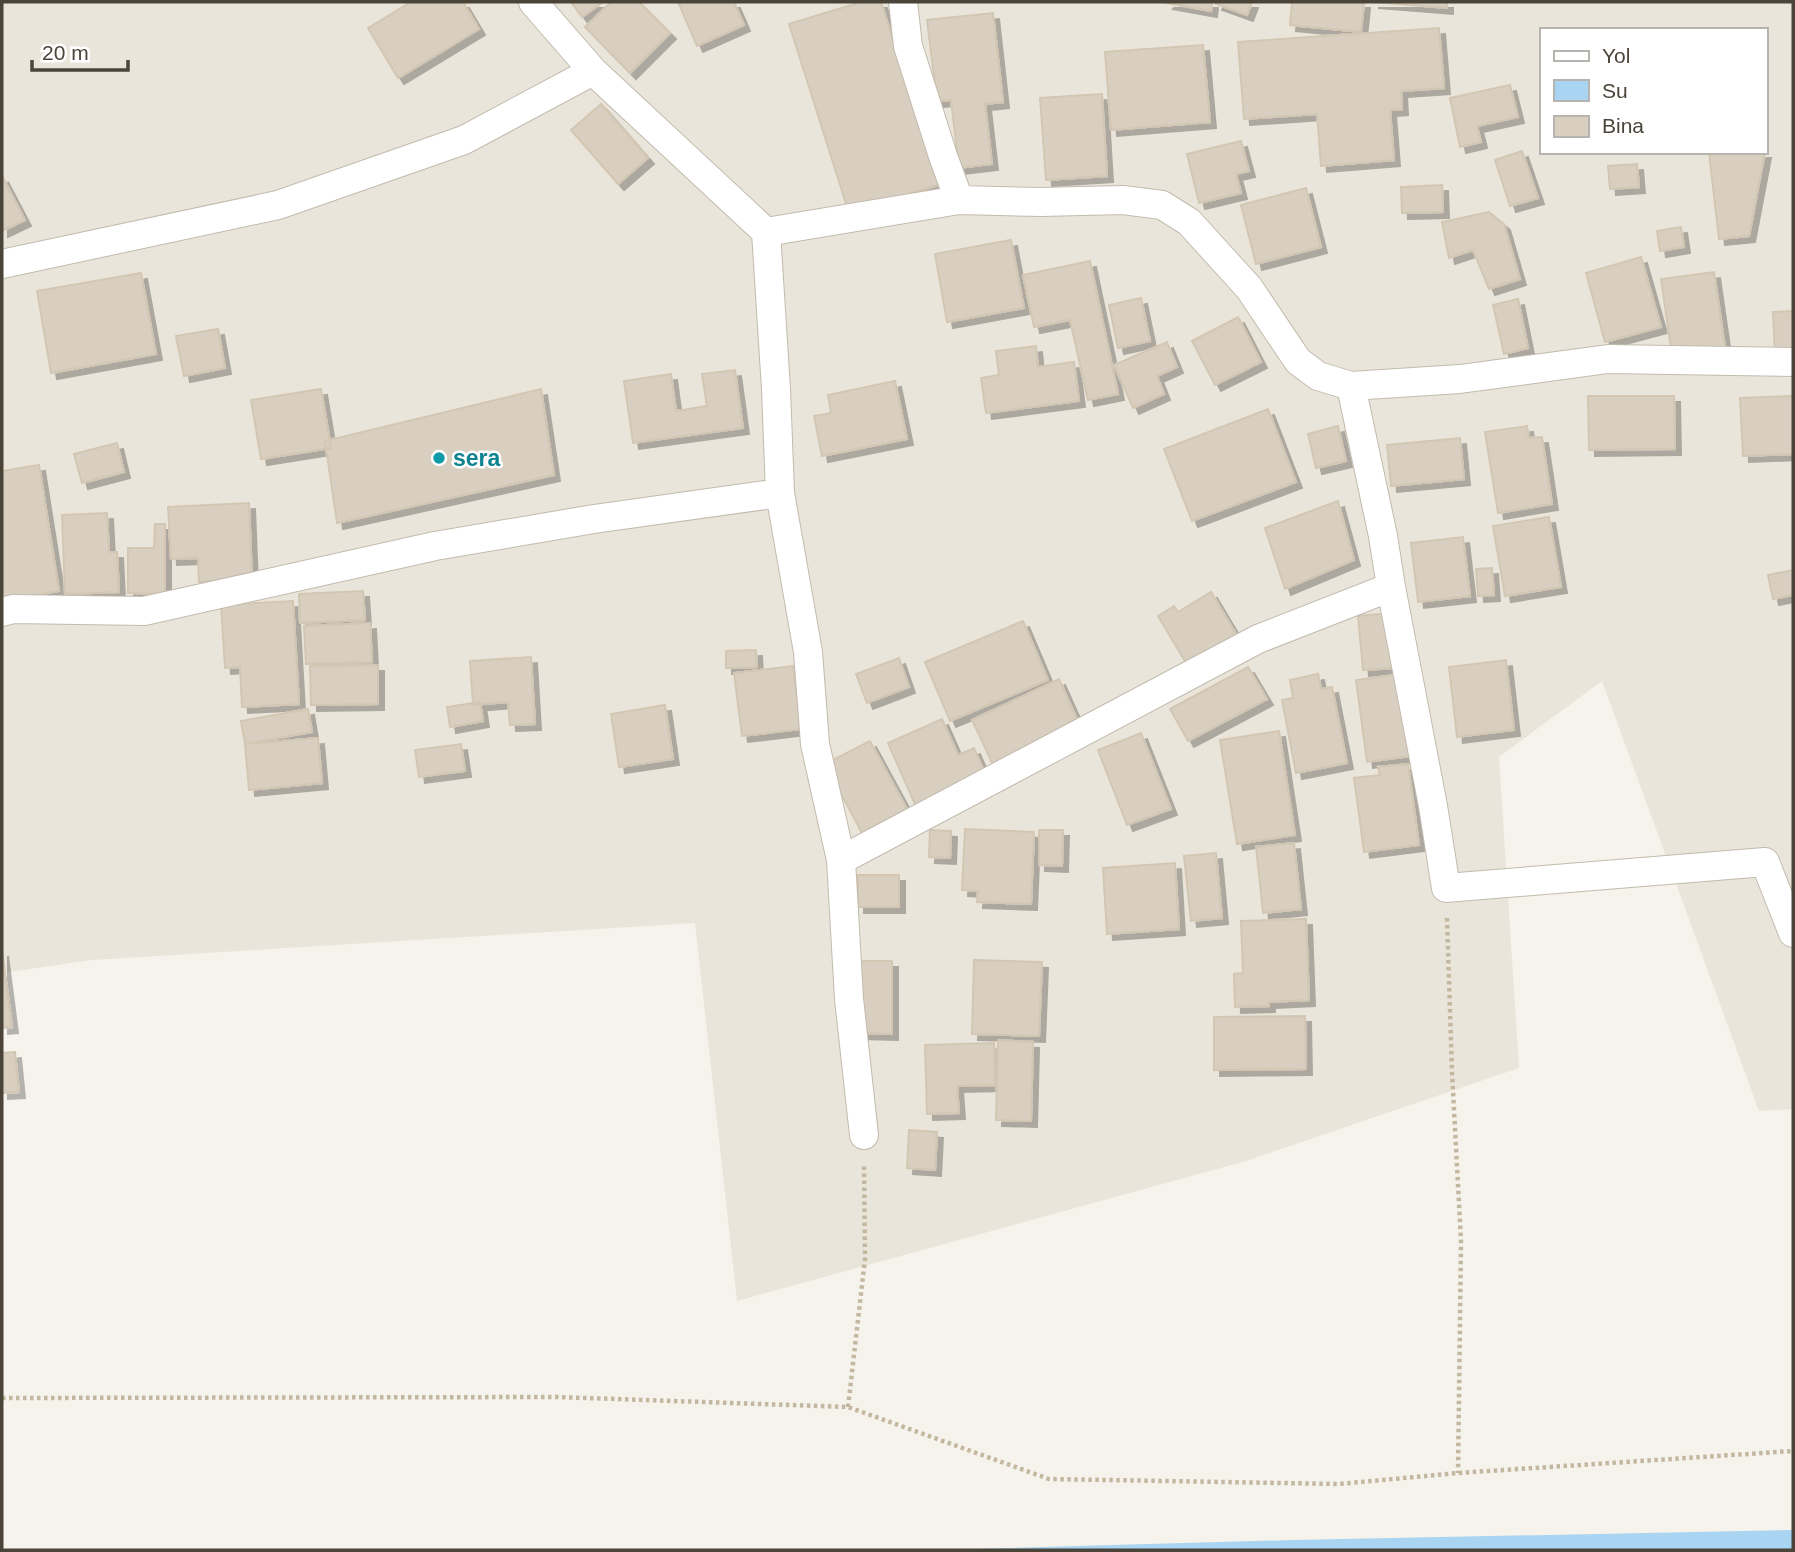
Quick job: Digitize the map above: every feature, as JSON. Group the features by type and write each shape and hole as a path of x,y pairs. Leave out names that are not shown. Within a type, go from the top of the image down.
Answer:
{"street":[{"path":"533,2 593,71 766,232 780,493 808,652 815,744 841,860 849,999 864,1135"},
{"path":"903,2 908,46 959,200"},
{"path":"2,264 278,205 464,140 593,71"},
{"path":"766,232 959,200 1123,200 1162,205 1189,222 1249,288 1298,361 1318,376 1351,386 1460,379 1608,359 1793,362"},
{"path":"1351,386 1383,537 1446,888 1765,862 1793,933"},
{"path":"2,612 13,609 144,611 435,546 594,519 780,493"},
{"path":"841,860 1258,639 1391,587"}],"path":[{"path":"1446,888 1461,1241 1458,1473"},
{"path":"848,1407 865,1259 864,1135"},
{"path":"2,1398 557,1397 848,1407 1049,1479 1339,1484 1458,1473 1793,1451"}],"shaded area":[{"path":"2,2 1793,2 1793,1109 1759,1111 1602,681 1499,757 1519,1068 1246,1161 737,1301 695,923 92,960 2,973"}],"water":[{"path":"1793,1530 1793,1550 935,1550 1293,1540"}],"building":[{"path":"411,2 463,2 479,29 398,78 368,28"},
{"path":"571,2 603,2 582,17"},
{"path":"611,2 639,2 670,33 630,73 585,27"},
{"path":"678,2 734,2 744,25 697,46"},
{"path":"861,2 881,2 938,185 849,213 789,24"},
{"path":"1168,2 1212,2 1211,11"},
{"path":"1252,2 1247,15 1216,4"},
{"path":"1292,2 1364,2 1361,32 1290,25"},
{"path":"1372,2 1447,2 1447,8"},
{"path":"993,13 1003,102 985,104 992,164 959,168 951,100 937,101 927,20"},
{"path":"1439,28 1444,88 1401,91 1402,109 1390,110 1394,160 1321,166 1317,114 1244,119 1238,42"},
{"path":"1203,45 1210,122 1111,130 1105,52"},
{"path":"1510,85 1518,117 1477,126 1481,142 1460,147 1450,98"},
{"path":"1102,94 1107,176 1046,180 1040,98"},
{"path":"601,104 648,158 618,184 571,130"},
{"path":"1241,141 1249,171 1236,174 1241,193 1199,203 1187,154"},
{"path":"1522,151 1538,198 1510,206 1495,160"},
{"path":"1709,154 1765,154 1749,236 1719,239"},
{"path":"1637,164 1639,187 1610,189 1608,166"},
{"path":"2,176 25,220 2,231"},
{"path":"1442,185 1443,212 1402,213 1401,187"},
{"path":"1306,188 1321,247 1256,264 1241,205"},
{"path":"1489,212 1504,224 1520,279 1489,289 1473,250 1449,258 1442,222"},
{"path":"1681,227 1684,247 1660,251 1657,231"},
{"path":"1011,240 1024,308 947,322 935,254"},
{"path":"1641,257 1661,327 1605,342 1586,273"},
{"path":"1090,261 1118,394 1088,400 1070,320 1034,327 1023,275"},
{"path":"1714,272 1725,348 1672,355 1661,279"},
{"path":"141,273 156,354 51,373 37,291"},
{"path":"1141,298 1150,341 1118,348 1109,305"},
{"path":"1518,299 1528,348 1504,354 1493,305"},
{"path":"1793,311 1793,357 1775,358 1773,312"},
{"path":"1238,317 1261,362 1215,385 1192,341"},
{"path":"218,329 225,368 184,376 176,336"},
{"path":"1167,342 1177,367 1157,376 1164,394 1133,408 1114,365"},
{"path":"1036,346 1038,367 1074,362 1079,401 986,413 981,378 999,375 996,351"},
{"path":"735,370 743,428 633,443 624,381 671,374 676,411 707,406 702,374"},
{"path":"895,381 907,439 822,456 814,416 831,413 828,395"},
{"path":"321,389 331,448 261,459 251,400"},
{"name":"sera","path":"541,389 554,475 337,523 325,441"},
{"path":"1588,396 1674,396 1675,449 1589,450"},
{"path":"1793,396 1793,454 1743,456 1740,398"},
{"path":"1268,409 1296,482 1192,521 1164,449"},
{"path":"1338,426 1346,461 1316,468 1308,434"},
{"path":"1527,426 1529,438 1542,437 1552,504 1498,513 1485,432"},
{"path":"1460,438 1464,479 1391,486 1387,445"},
{"path":"117,443 124,472 82,483 74,454"},
{"path":"39,465 59,591 2,601 2,471"},
{"path":"1338,501 1354,560 1285,589 1265,528"},
{"path":"249,503 252,579 199,582 198,558 171,559 168,507"},
{"path":"107,513 109,552 117,552 119,592 65,594 62,515"},
{"path":"1549,517 1561,587 1505,596 1493,526"},
{"path":"155,524 165,524 165,594 128,593 128,548 154,548"},
{"path":"1463,537 1470,596 1418,602 1411,543"},
{"path":"1492,568 1494,595 1478,596 1476,569"},
{"path":"1793,570 1793,595 1773,599 1768,575"},
{"path":"363,591 365,620 300,623 299,594"},
{"path":"1211,592 1239,639 1189,668 1158,616 1174,606 1178,612"},
{"path":"293,601 299,704 242,707 240,667 225,668 221,605"},
{"path":"1390,613 1396,668 1363,670 1358,616"},
{"path":"1023,621 1048,680 950,721 925,662"},
{"path":"370,623 372,662 306,664 304,626"},
{"path":"756,650 757,667 726,668 726,651"},
{"path":"531,657 535,724 510,725 508,702 473,705 470,661"},
{"path":"899,658 909,687 867,703 856,674"},
{"path":"1506,660 1514,730 1457,737 1449,667"},
{"path":"378,665 378,704 311,705 310,666"},
{"path":"793,666 801,729 742,736 734,673"},
{"path":"1248,667 1267,699 1188,741 1170,709"},
{"path":"1318,674 1321,689 1332,687 1347,763 1296,773 1282,700 1293,698 1290,680"},
{"path":"1401,674 1412,756 1367,762 1356,680"},
{"path":"1059,679 1081,728 995,769 972,720"},
{"path":"480,702 483,721 450,727 447,707"},
{"path":"665,705 673,759 619,767 611,714"},
{"path":"308,709 312,732 245,744 241,721"},
{"path":"942,719 958,755 974,748 987,778 917,809 888,743"},
{"path":"1279,731 1295,835 1237,844 1220,740"},
{"path":"1141,733 1171,809 1127,825 1098,750"},
{"path":"318,738 322,783 249,790 245,744"},
{"path":"870,741 907,809 862,833 825,764"},
{"path":"461,744 465,771 419,777 415,750"},
{"path":"1408,764 1419,845 1364,852 1354,778 1380,775 1378,767"},
{"path":"965,829 1034,832 1031,904 977,902 978,891 962,890"},
{"path":"930,830 951,831 950,858 929,857"},
{"path":"1039,830 1063,830 1062,866 1039,865"},
{"path":"1294,843 1301,909 1263,913 1256,847"},
{"path":"1216,853 1222,918 1191,921 1184,856"},
{"path":"1175,863 1179,929 1107,934 1103,868"},
{"path":"858,875 899,875 899,907 858,907"},
{"path":"1306,919 1309,1000 1269,1002 1269,1006 1235,1007 1234,974 1243,973 1241,921"},
{"path":"2,950 12,1027 2,1028"},
{"path":"974,960 1042,962 1039,1036 972,1034"},
{"path":"857,961 892,961 892,1034 856,1033"},
{"path":"1305,1016 1306,1069 1214,1070 1214,1017"},
{"path":"998,1040 1033,1042 1031,1121 996,1120"},
{"path":"994,1043 995,1085 957,1086 959,1113 927,1114 925,1045"},
{"path":"15,1052 19,1092 2,1093 2,1053"},
{"path":"909,1130 937,1132 935,1170 907,1168"}],"place":[{"name":"sera","path":"439,458"}]}
